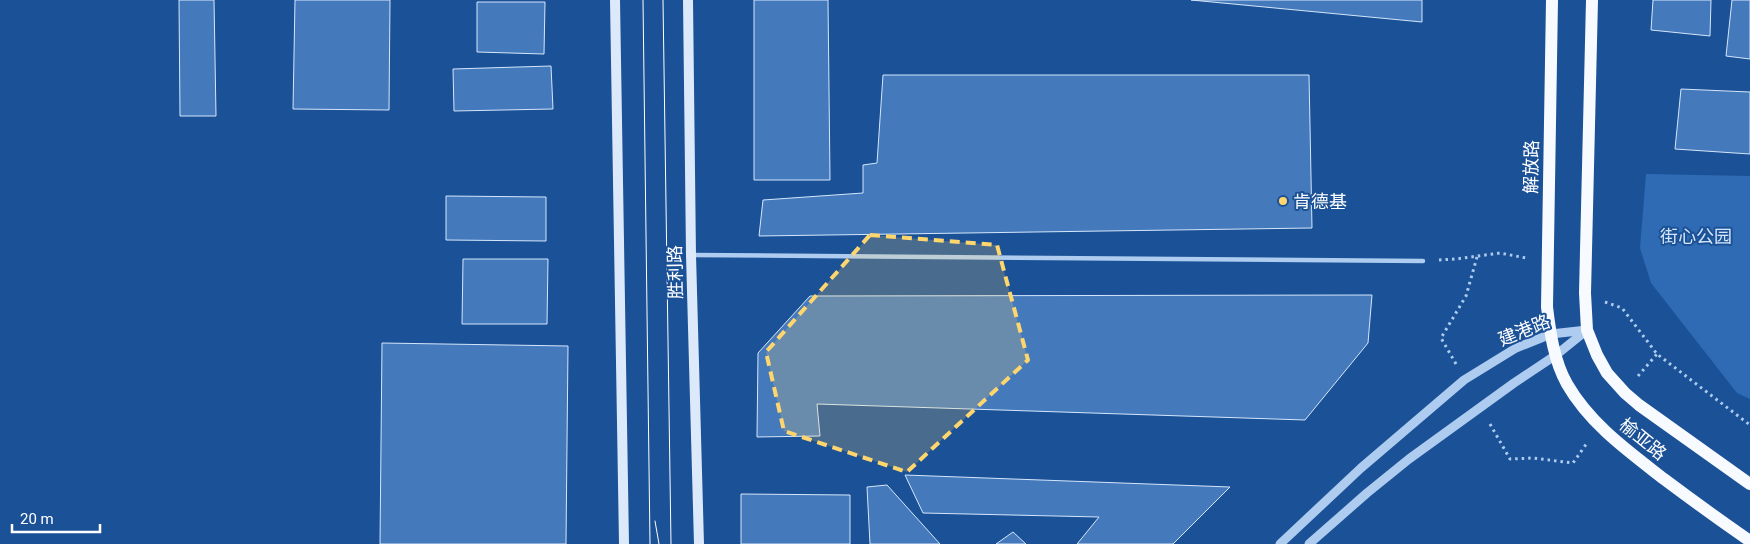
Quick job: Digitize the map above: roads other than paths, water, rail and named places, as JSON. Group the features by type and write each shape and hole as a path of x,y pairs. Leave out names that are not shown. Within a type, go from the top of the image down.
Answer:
{"main road":[{"path":"615,0 624,544"},
{"name":"胜利路","path":"688,0 691,255 699,544"},
{"name":"解放路","path":"1551,334 1547,307 1547,259 1552,0"},
{"path":"1587,330 1585,294 1592,0"},
{"name":"榆亚路","path":"1587,330 1607,373 1625,393 1750,484"},
{"name":"榆亚路","path":"1551,334 1566,382 1579,402 1599,426 1634,456 1750,541"}],"street":[{"path":"691,255 1423,261"},
{"name":"建港路","path":"1280,544 1361,468 1464,380 1516,348 1551,334 1587,330"},
{"name":"建港路","path":"1309,544 1409,459 1514,382 1556,355 1587,330"}],"tram line":[{"path":"643,0 650,544"},
{"path":"663,0 671,544"},
{"path":"655,521 659,544"}],"place":[{"name":"肯德基","path":"1283,201"}],"park label":[{"name":"街心公园","path":"1696,236"}]}
